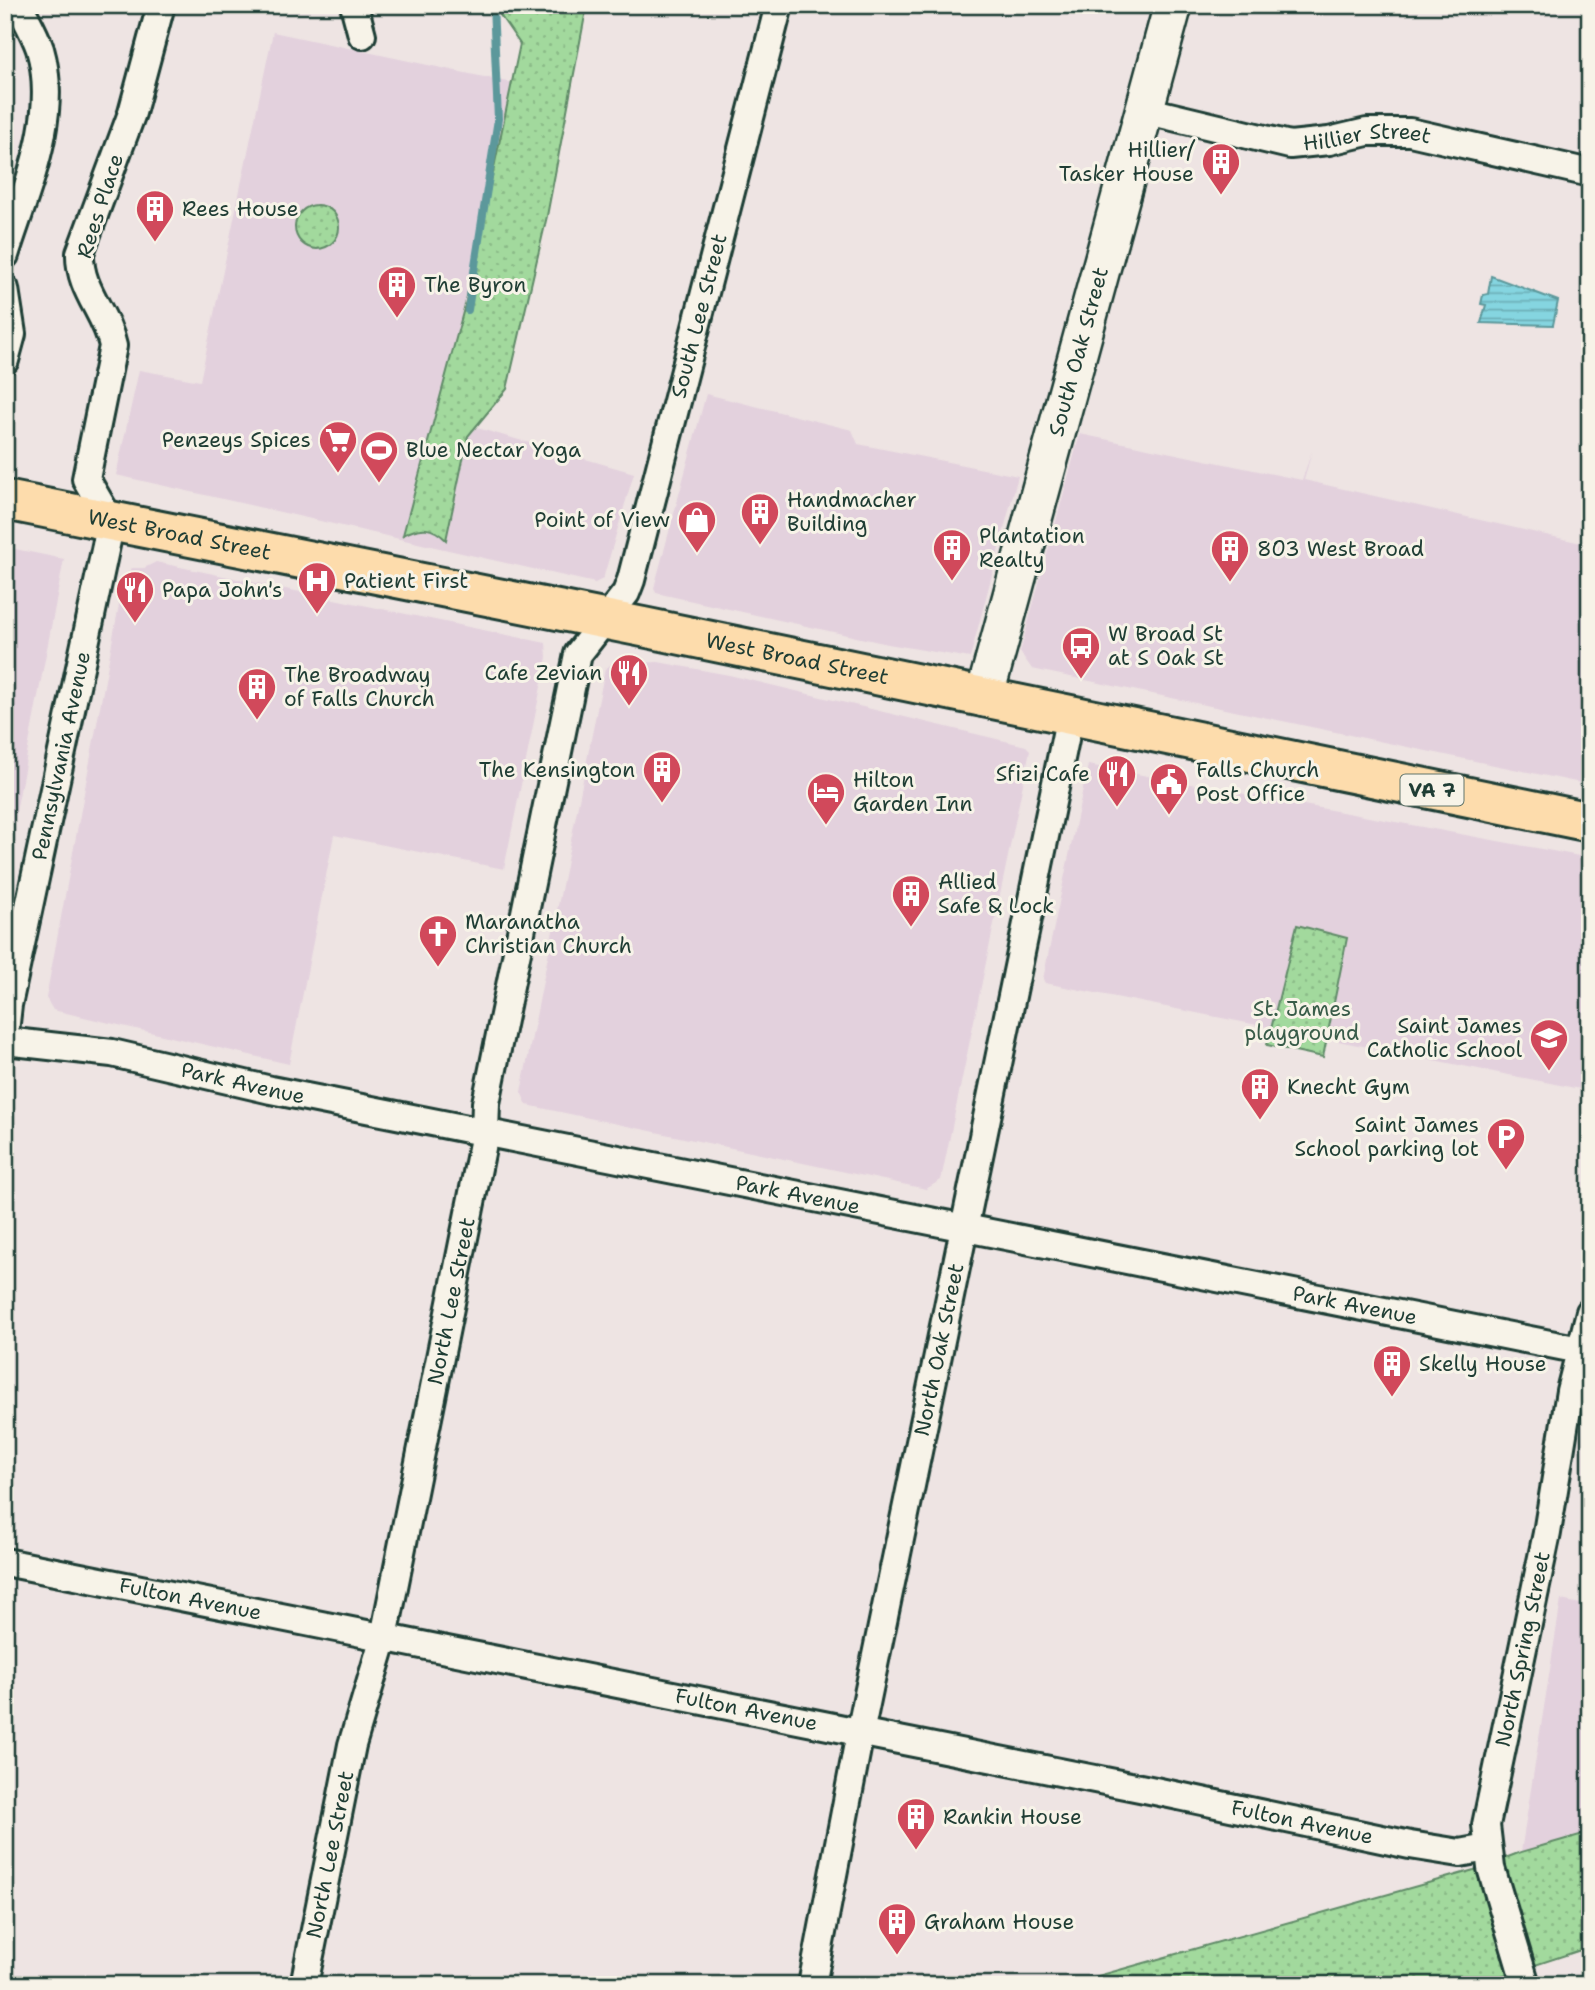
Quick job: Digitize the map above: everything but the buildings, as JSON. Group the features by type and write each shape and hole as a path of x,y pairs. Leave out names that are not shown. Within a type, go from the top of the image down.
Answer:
{"main road":[{"name":"West Broad Street","path":"5,500 1590,822"}],"street":[{"path":"5,255 41,137 45,108 40,50 19,5"},
{"name":"Rees Place","path":"111,522 86,479 113,346 109,327 79,272 80,253 132,113 161,5"},
{"path":"354,5 362,35"},
{"name":"South Lee Street","path":"602,620 626,593 631,580 779,5"},
{"name":"South Oak Street","path":"984,698 1173,5"},
{"name":"Hillier Street","path":"1144,110 1290,145 1329,141 1367,132 1410,132 1590,173"},
{"path":"5,289 12,334 5,360"},
{"name":"Pennsylvania Avenue","path":"5,1032 8,1005 48,809 111,522"},
{"name":"North Lee Street","path":"304,1985 352,1745 384,1637 485,1133 486,1103 578,654 602,620"},
{"name":"North Oak Street","path":"813,1985 860,1733 1070,715"},
{"name":"Park Avenue","path":"5,1041 112,1053 271,1090 1584,1351"},
{"name":"North Spring Street","path":"1526,1985 1487,1849 1488,1811 1547,1533 1590,1312"},
{"name":"Fulton Avenue","path":"5,1562 1410,1845 1460,1853 1487,1849"}],"shaded area":[{"path":"273,32 531,87 453,421 634,473 603,579 595,583 116,475 139,370 200,381"},
{"path":"706,394 852,430 858,444 1018,476 970,658 888,644 656,593 654,588"},
{"path":"1080,434 1302,480 1312,451 1304,480 1590,545 1590,785 1032,669 1020,652"},
{"path":"5,547 64,559 5,870"},
{"path":"156,562 546,643 547,657 504,869 334,835 289,1064 53,1010 46,998 124,578 132,568 144,568"},
{"path":"658,662 729,675 1026,746 1030,750 941,1180 926,1189 527,1105 521,1092 605,669 612,664"},
{"path":"1088,765 1590,858 1590,1091 1045,983 1043,979"},
{"path":"1561,1600 1590,1606 1590,1832 1521,1852"}],"green space":[{"path":"493,5 587,5 547,216 507,389 468,436 446,540 436,532 426,529 403,535 466,301 520,44"},
{"path":"317,205 326,206 333,211 338,218 338,236 333,243 326,248 317,249 308,248 301,243 296,236 295,227 296,218 301,211 308,206"},
{"name":"St. James playground","path":"1297,925 1347,938 1323,1057 1267,1045"},
{"path":"1590,1832 1590,1947 1474,1985 1066,1985 1474,1870 1521,1852"}],"water":[{"path":"1491,276 1558,301 1553,325 1481,323 1486,305 1481,304 1483,295 1488,294"}],"waterway":[{"path":"468,310 498,119 493,5"}],"place":[{"name":"Hillier/ Tasker House","path":"1221,196"},
{"name":"Rees House","path":"155,243"},
{"name":"The Byron","path":"397,319"},
{"name":"Penzeys Spices","path":"338,474"},
{"name":"Blue Nectar Yoga","path":"379,484"},
{"name":"Handmacher Building","path":"760,546"},
{"name":"Point of View","path":"697,554"},
{"name":"Plantation Realty","path":"952,582"},
{"name":"803 West Broad","path":"1230,583"},
{"name":"Patient First","path":"317,615"},
{"name":"Papa John's","path":"135,624"},
{"name":"W Broad St at S Oak St","path":"1081,680"},
{"name":"Cafe Zevian","path":"629,707"},
{"name":"The Broadway of Falls Church","path":"257,721"},
{"name":"The Kensington","path":"662,804"},
{"name":"Sfizi Cafe","path":"1117,808"},
{"name":"Falls Church Post Office","path":"1169,816"},
{"name":"Hilton Garden Inn","path":"826,826"},
{"name":"Allied Safe & Lock","path":"911,928"},
{"name":"Maranatha Christian Church","path":"438,968"},
{"name":"Saint James Catholic School","path":"1549,1072"},
{"name":"Knecht Gym","path":"1260,1121"},
{"name":"Saint James School parking lot","path":"1506,1171"},
{"name":"Skelly House","path":"1392,1398"},
{"name":"Rankin House","path":"916,1851"},
{"name":"Graham House","path":"897,1956"}]}
